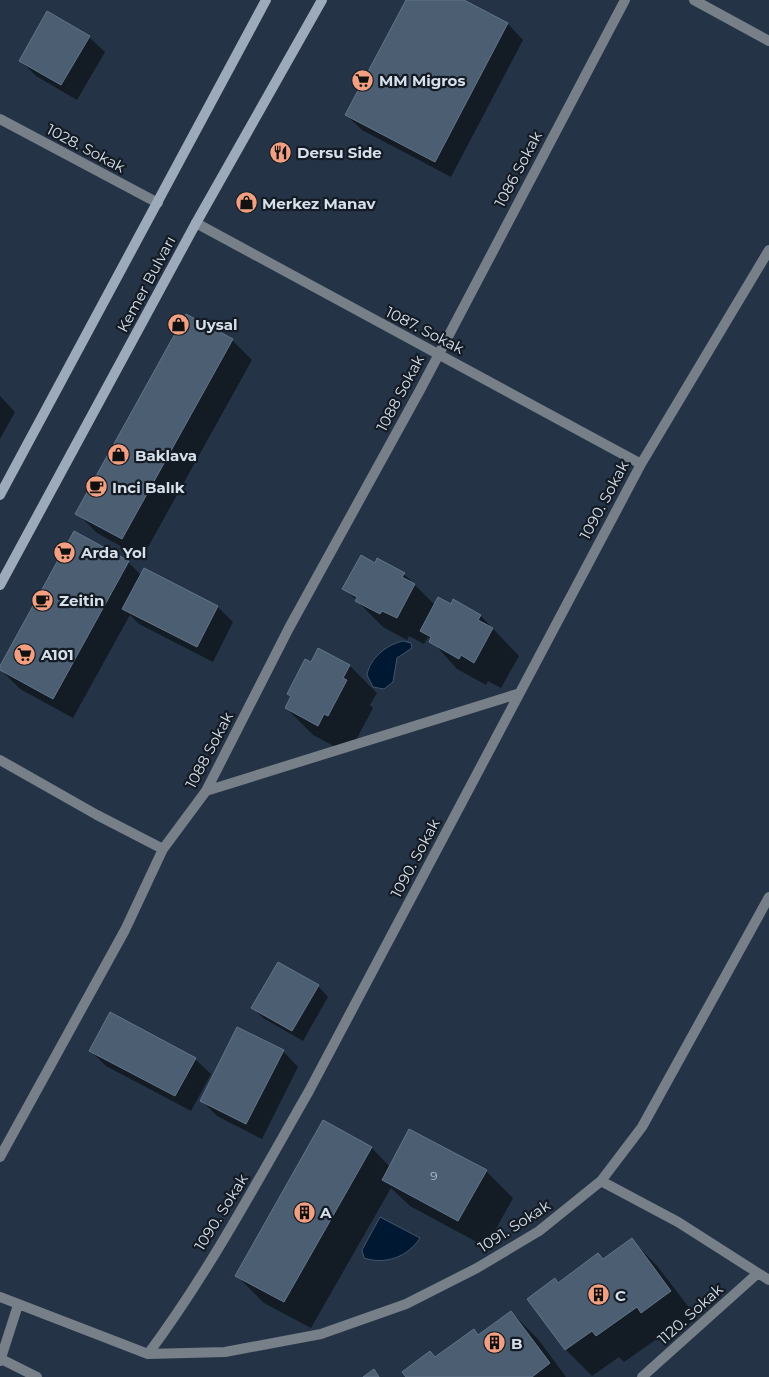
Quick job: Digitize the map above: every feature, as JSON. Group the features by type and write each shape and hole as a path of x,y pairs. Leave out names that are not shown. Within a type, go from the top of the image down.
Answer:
{"main road":[{"name":"Kemer Bulvarı","path":"0,495 266,0"},
{"name":"Kemer Bulvarı","path":"0,585 196,223 322,0"}],"street":[{"name":"1086 Sokak","path":"438,353 625,0"},
{"path":"694,0 769,41"},
{"name":"1028. Sokak","path":"0,119 158,203"},
{"name":"1087. Sokak","path":"196,223 641,464"},
{"name":"1090. Sokak","path":"148,1354 167,1328 252,1190 309,1091 517,694 641,464 769,250"},
{"name":"1088 Sokak","path":"0,1157 125,930 163,848 206,791 289,628 438,353"},
{"path":"206,791 517,694"},
{"path":"0,760 97,816 163,848"},
{"name":"1091. Sokak","path":"148,1354 225,1352 321,1334 406,1304 476,1268 539,1231 601,1181 642,1127 769,897"},
{"path":"601,1181 678,1222 769,1280"},
{"name":"1120. Sokak","path":"642,1377 758,1273"},
{"path":"0,1297 148,1354"},
{"path":"18,1305 1,1360 37,1377"}],"water":[{"path":"403,641 411,643 412,648 397,658 393,682 384,689 373,687 367,675 375,658 385,649"},
{"path":"380,1217 420,1238 403,1255 395,1258 372,1260 364,1258 362,1250"}],"building":[{"path":"406,0 464,0 508,23 435,162 345,115"},
{"path":"47,11 90,36 61,85 19,61"},
{"path":"186,314 233,339 122,539 75,514"},
{"path":"74,531 129,561 53,699 0,670 0,666"},
{"path":"361,555 375,563 377,558 405,573 402,577 415,584 397,618 382,611 380,614 355,601 357,597 342,589"},
{"path":"144,568 218,606 197,647 122,609"},
{"path":"438,597 451,604 453,599 481,615 478,620 493,628 474,663 461,655 459,659 429,642 431,637 420,631"},
{"path":"318,648 350,665 343,678 347,680 328,716 324,714 318,726 285,708 291,696 287,694 305,659 311,662"},
{"path":"278,962 319,985 292,1031 251,1008"},
{"path":"110,1012 196,1058 175,1096 89,1051"},
{"path":"237,1027 284,1050 246,1124 200,1101"},
{"name":"A","path":"323,1120 372,1147 284,1302 235,1276"},
{"path":"409,1129 487,1170 458,1221 382,1180"},
{"name":"C","path":"632,1238 671,1291 641,1313 637,1307 596,1336 592,1331 565,1350 527,1299 555,1278 558,1283 598,1253 603,1259"},
{"name":"B","path":"511,1311 550,1363 532,1377 406,1377 402,1372 430,1351 435,1357 474,1329 478,1335"},
{"path":"374,1369 379,1377 363,1377"}],"place":[{"name":"MM Migros","path":"363,80"},
{"name":"Dersu Side","path":"281,152"},
{"name":"Merkez Manav","path":"246,203"},
{"name":"Uysal","path":"179,324"},
{"name":"Baklava","path":"119,455"},
{"name":"Inci Balık","path":"96,487"},
{"name":"Arda Yol","path":"65,552"},
{"name":"Zeitin","path":"43,600"},
{"name":"A101","path":"25,654"},
{"name":"A","path":"304,1212"},
{"name":"C","path":"599,1295"},
{"name":"B","path":"495,1343"}]}
